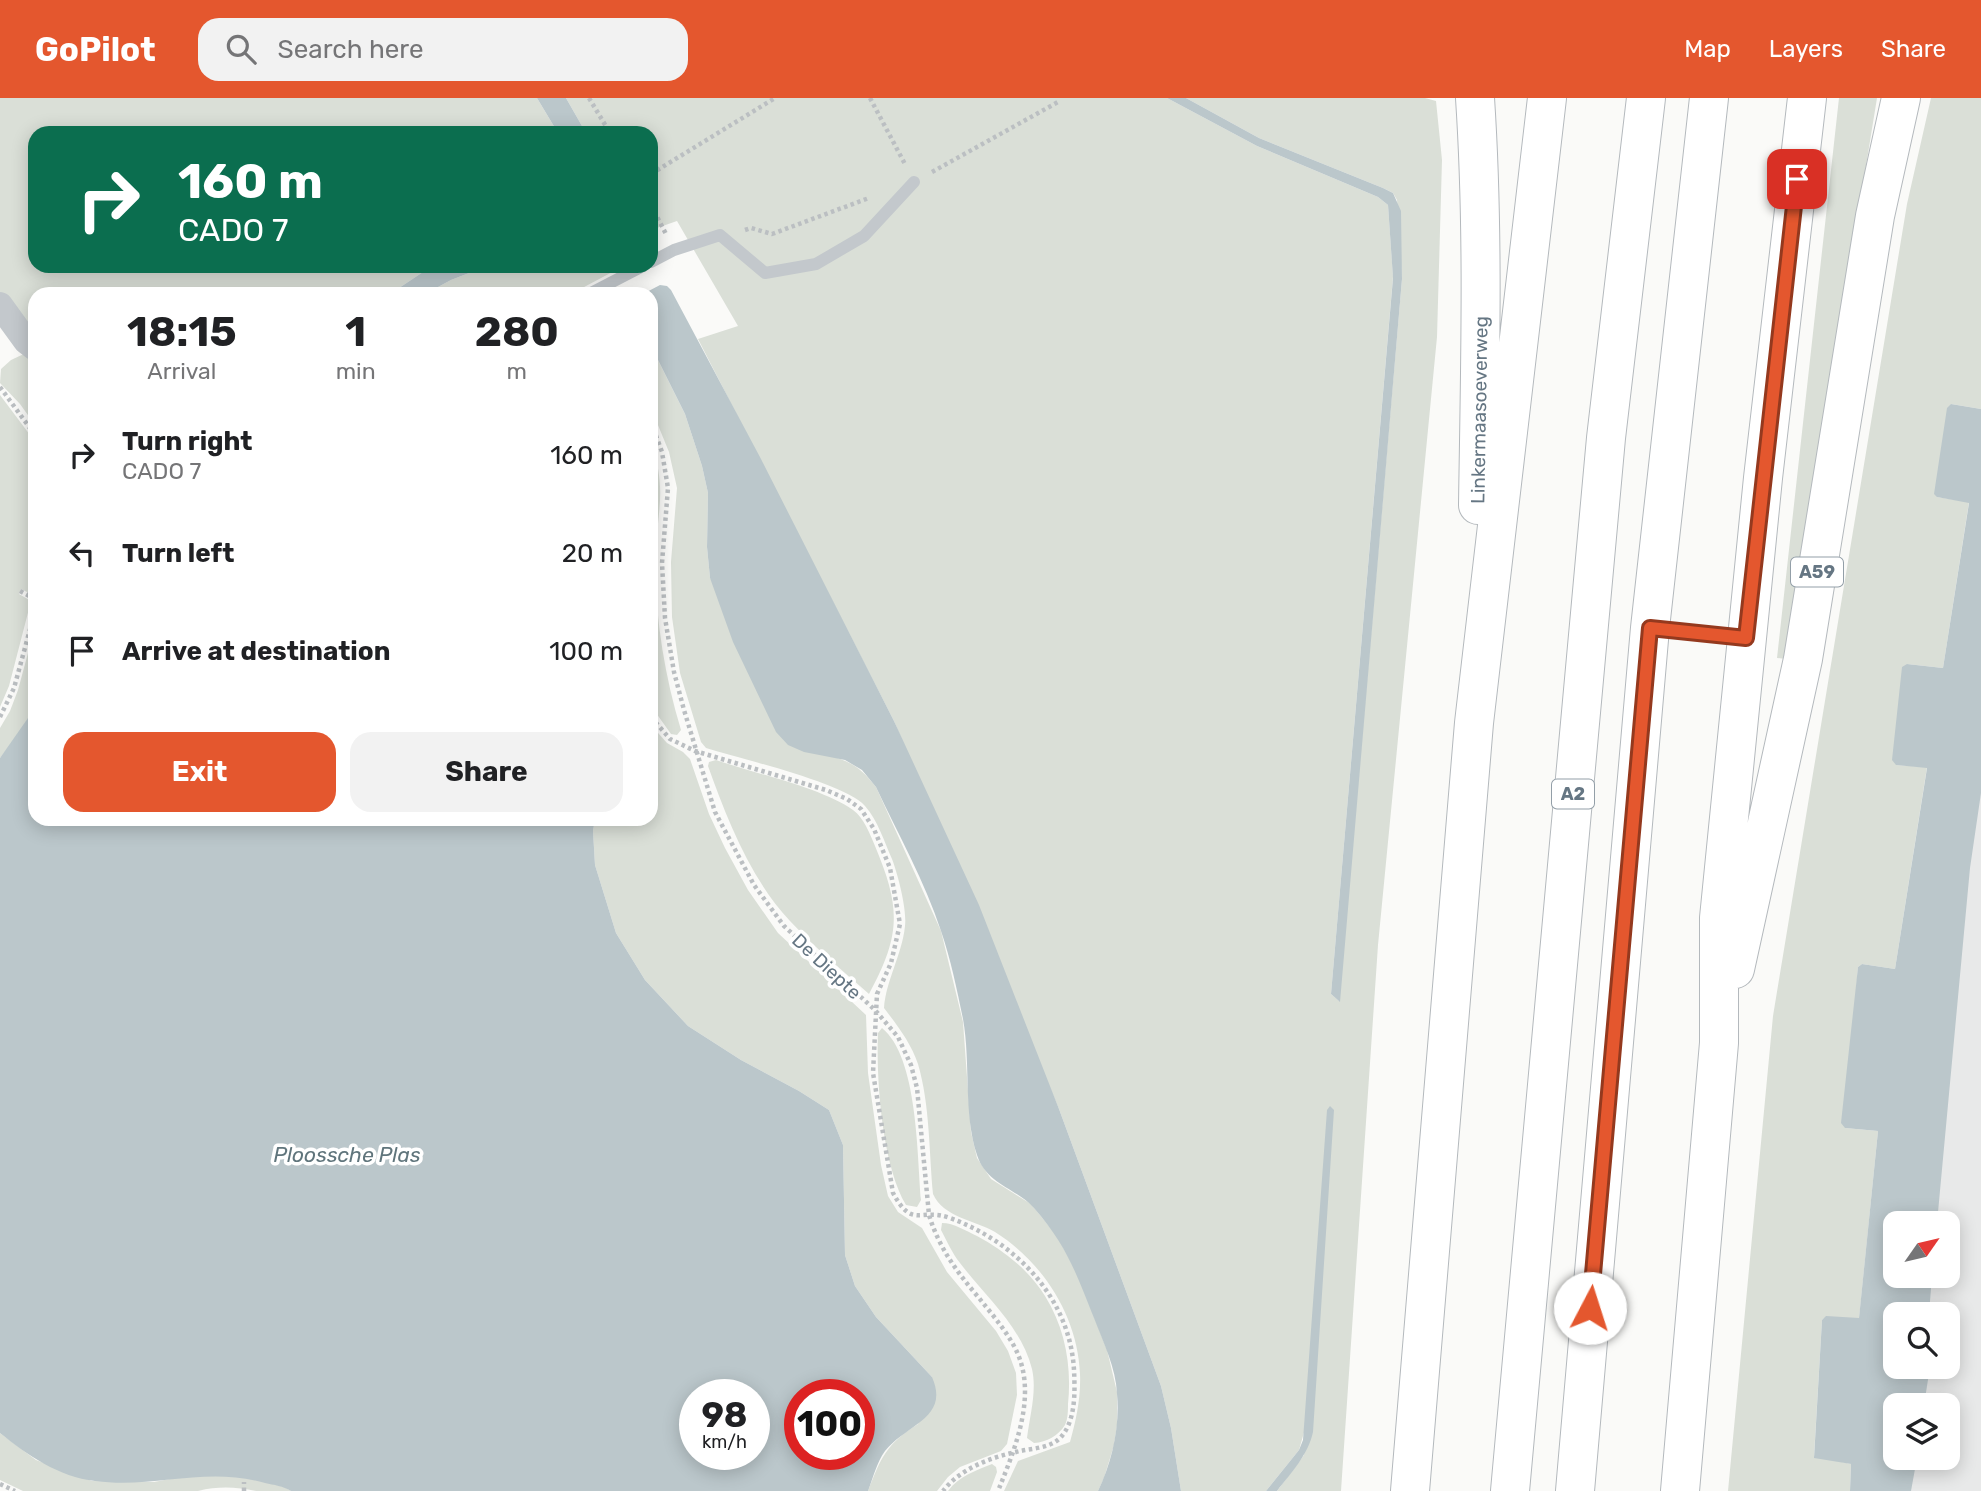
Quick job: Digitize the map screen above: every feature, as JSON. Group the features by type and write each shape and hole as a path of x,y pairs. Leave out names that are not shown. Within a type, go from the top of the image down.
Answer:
{"highway":[{"name":"Linkermaasoeverweg","path":"1474,723 1480,344 1479,159 1475,98"},
{"path":"1410,1491 1474,723 1547,98"},
{"name":"A2","path":"1510,1491 1606,439 1646,98"},
{"path":"1575,1491 1650,628 1709,98"},
{"path":"1680,1491 1719,1043 1719,918 1746,638 1807,98"},
{"name":"A59","path":"1719,1043 1803,659 1875,216 1901,98"}],"street":[{"path":"0,305 28,343"}],"lane":[{"path":"658,258 674,250 720,235 765,273 816,264 864,236 914,182"},
{"path":"602,287 630,273"},
{"path":"1650,628 1746,638"}],"path":[{"path":"589,98 606,126"},
{"path":"658,170 775,98"},
{"path":"870,98 914,182"},
{"path":"720,235 751,228 772,234 914,182 1058,102"},
{"path":"658,219 674,250"},
{"path":"0,387 28,425"},
{"name":"De Diepte","path":"658,441 668,488 662,563 665,618 674,672 715,812 754,885 784,926 875,1010 898,1037 911,1065 917,1088 929,1215 935,1235 953,1266 1001,1325 1024,1372 1025,1396 1013,1452 998,1491"},
{"path":"20,591 28,595"},
{"path":"0,717 14,688 28,637"},
{"path":"658,725 670,739 695,751 827,790 861,809 874,829 890,868 901,924 891,963 877,994 873,1073 893,1193 901,1209 916,1217 948,1217 994,1240 1023,1261 1047,1290 1066,1326 1073,1356 1075,1390 1070,1423 1060,1438 1048,1446 1013,1452 963,1471 951,1480 943,1491"},
{"path":"244,1482 244,1491"},
{"path":"0,1484 15,1491"}],"shaded area":[{"path":"0,98 537,98 554,126 28,126 28,273 422,273 400,287 28,287 28,330 0,292"},
{"path":"566,98 1167,98 1257,146 1378,197 1388,205 1393,277 1331,994 1339,1001 1402,279 1397,200 1393,193 1383,188 1259,138 1186,98 1425,98 1436,101 1442,160 1437,337 1378,945 1341,1491 1277,1491 1304,1455 1305,1429 1299,1450 1266,1491 1181,1491 1161,1386 1059,1109 894,721 698,339 738,326 677,221 658,228 658,126 582,126"},
{"path":"1839,98 1877,98 1786,659 1777,658"},
{"path":"1931,98 1981,98 1981,409 1951,404 1937,497 1969,502 1943,668 1907,664 1896,765 1927,767 1895,969 1862,964 1858,967 1845,1128 1878,1131 1859,1319 1826,1317 1822,1320 1814,1456 1851,1464 1850,1491 1728,1491 1773,1016 1907,204"},
{"path":"469,273 610,273 584,287 438,287"},
{"path":"28,354 28,415 0,383 1,369 11,360"},
{"path":"658,360 685,414 702,466 708,493 707,547 710,578 828,755 855,766 876,787 941,931 963,1022 971,1132 977,1158 991,1179 1031,1204 1057,1236 1078,1275 1107,1350 1117,1392 1114,1445 1098,1491 1004,1491 1018,1461 1070,1442 1080,1392 1078,1353 1073,1332 1055,1293 1028,1259 995,1232 951,1213 933,1194 927,1112 918,1064 908,1042 884,1008 901,947 905,919 897,874 870,812 854,797 837,789 791,772 706,748 701,742 680,673 672,617 671,562 677,488 669,452 658,425"},
{"path":"0,395 28,432 28,592 21,589 19,594 28,599 28,613 9,686 0,707"},
{"path":"658,471 660,491 658,527"},
{"path":"658,618 670,690 681,730 677,735 671,734 658,716"},
{"path":"1981,634 1981,1491 1873,1491 1883,1408 1883,1470 1960,1470 1960,1393 1885,1393 1887,1379 1960,1379 1960,1302 1896,1302 1898,1288 1960,1288 1960,1211 1907,1211"},
{"path":"28,653 28,719 0,758 0,728 18,690"},
{"path":"658,733 667,743 690,759 709,814 725,848 748,890 778,933 866,1015 868,1073 888,1196 898,1212 922,1228 947,1272 996,1331 1008,1351 1016,1373 1017,1395 1007,1444 1001,1451 960,1467 937,1491 868,1491 886,1453 899,1438 918,1424 932,1377 876,1317 855,1286 845,1255 843,1145 829,1110 688,1026 645,980 616,933 595,865 594,826 658,826"},
{"path":"716,760 823,794 857,813 869,831 890,887 894,921 887,955 869,994 799,931 763,887 732,828 715,786 708,766 709,762"},
{"path":"882,1028 894,1042 903,1061 914,1108 921,1200 917,1207 906,1205 891,1168 886,1145 878,1074 878,1033"},
{"path":"942,1223 964,1230 1006,1254 1031,1278 1052,1308 1066,1348 1069,1390 1066,1423 1052,1438 1034,1443 1027,1438 1034,1386 1027,1353 1011,1325 954,1255 941,1230"},
{"path":"0,1433 36,1460 92,1481 154,1482 217,1475 249,1478 291,1491 213,1488 198,1491 23,1491 0,1480"},
{"path":"992,1464 997,1472 990,1491 948,1491 962,1478"}],"water":[{"path":"537,98 566,98 582,126 554,126"},
{"path":"1167,98 1186,98 1259,138 1383,188 1393,193 1401,211 1402,279 1340,1002 1331,994 1393,278 1388,205 1378,197 1257,146"},
{"path":"422,273 469,273 438,287 400,287"},
{"path":"667,286 671,290 761,459 894,721 979,905 1059,1109 1161,1386 1181,1491 1098,1491 1111,1456 1118,1406 1116,1384 1108,1355 1076,1273 1055,1235 1027,1201 994,1179 981,1165 970,1122 963,1019 948,953 927,894 876,787 862,770 845,760 804,752 788,745 776,732 733,642 710,578 707,547 708,493 702,466 685,414 658,360 656,287"},
{"path":"1951,404 1981,409 1981,793 1970,868 1938,1211 1883,1211 1883,1288 1931,1288 1930,1302 1883,1302 1883,1379 1928,1379 1926,1393 1883,1393 1883,1470 1915,1470 1911,1491 1850,1491 1851,1464 1814,1458 1822,1320 1826,1316 1859,1318 1878,1131 1845,1128 1841,1123 1858,967 1862,964 1895,969 1927,768 1896,765 1892,760 1902,667 1907,664 1943,668 1969,503 1937,497 1934,494 1947,408"},
{"name":"Ploossche Plas","path":"28,718 28,826 594,826 595,865 616,933 645,980 688,1026 829,1110 843,1145 845,1255 855,1286 876,1317 932,1377 936,1391 931,1411 885,1451 868,1491 291,1491 243,1478 221,1477 117,1483 69,1475 44,1464 0,1433 0,758"},
{"path":"1330,1106 1334,1110 1313,1432 1303,1456 1277,1491 1266,1491 1299,1450 1303,1440 1327,1110"}],"route":[{"path":"1590,1308 1650,628 1746,638 1797,179"}]}
